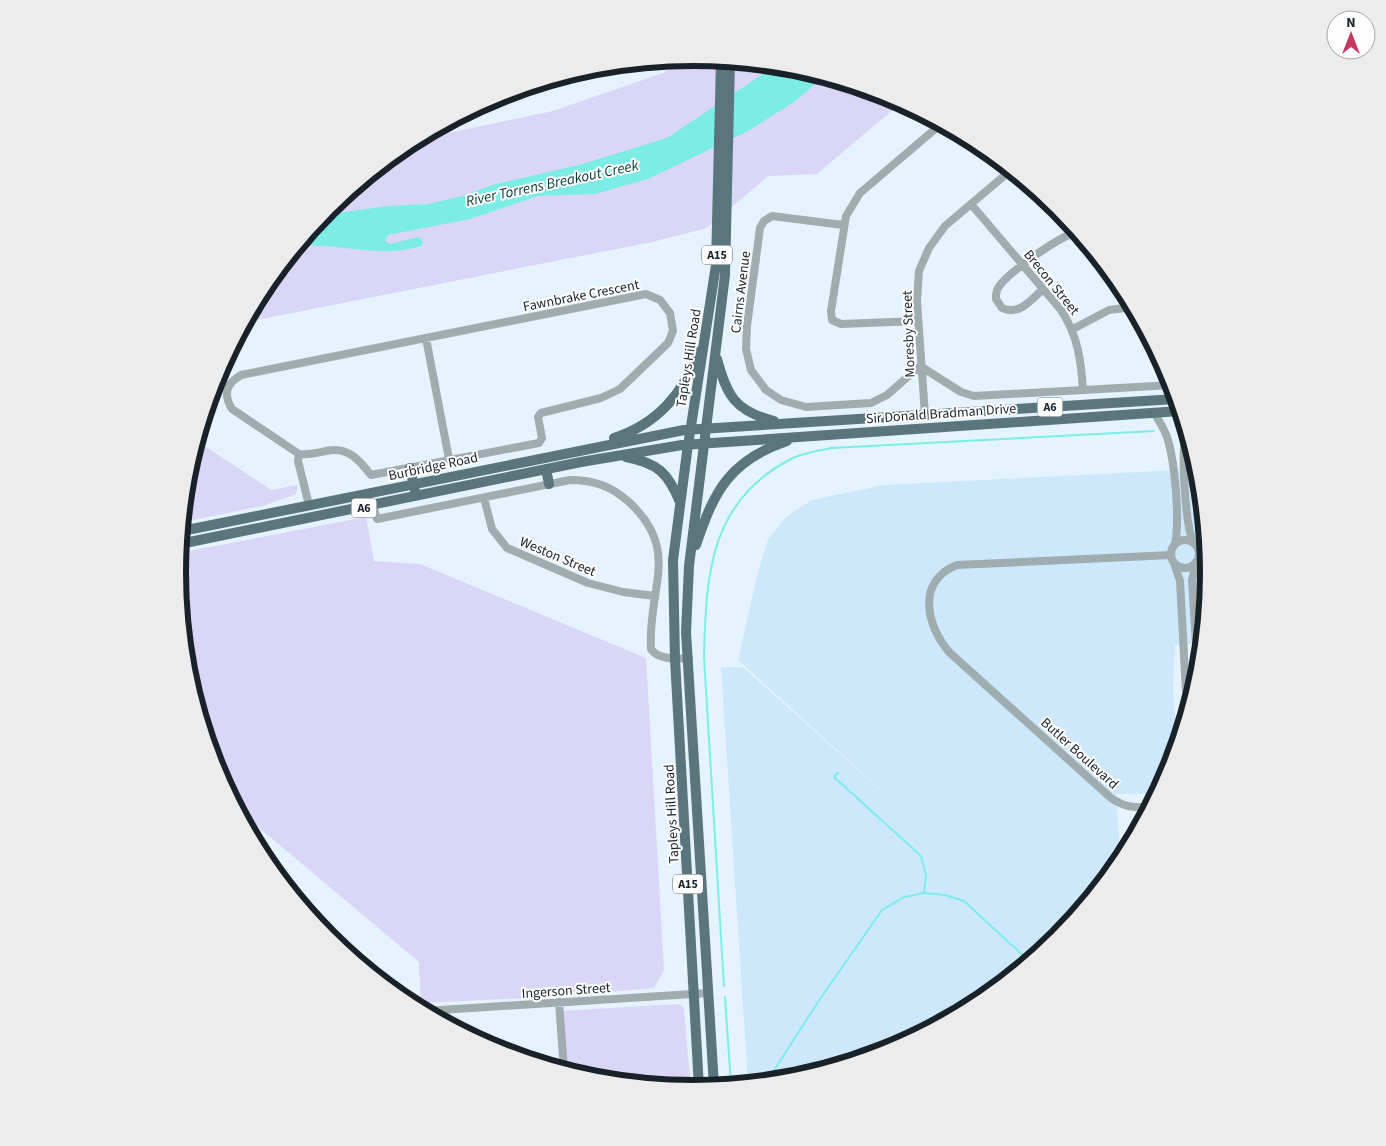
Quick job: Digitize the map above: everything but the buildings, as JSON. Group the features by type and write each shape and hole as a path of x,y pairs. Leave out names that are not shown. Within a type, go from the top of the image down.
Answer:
{"main road":[{"name":"Tapleys Hill Road","path":"714,1079 686,632 689,566 725,276 721,67"},
{"name":"Tapleys Hill Road","path":"699,1080 675,659 674,560 680,503 706,336 717,248 730,67"},
{"path":"598,448 643,426 663,410 677,395 688,377 706,336"},
{"path":"716,353 723,382 738,404 753,414 782,423"},
{"name":"Sir Donald Bradman Drive","path":"706,428 1169,399"},
{"name":"Sir Donald Bradman Drive","path":"704,443 1173,412"},
{"path":"903,429 925,415 938,427"},
{"name":"A6","path":"691,429 706,428"},
{"name":"Burbridge Road","path":"188,529 691,429"},
{"path":"689,566 707,510 734,472 759,453 803,437"},
{"name":"A6","path":"688,445 704,443"},
{"name":"Burbridge Road","path":"187,543 546,469 618,455 688,445"},
{"path":"618,455 646,462 660,469 672,484 680,503"},
{"path":"410,468 416,497"},
{"path":"546,469 549,484"}],"street":[{"path":"918,321 841,324 832,320 831,311 843,225 860,193 936,129"},
{"name":"Moresby Street","path":"925,415 918,321 919,271 929,248 945,226 1006,175"},
{"name":"Brecon Street","path":"971,204 1061,310 1073,329 1081,355 1083,390"},
{"name":"Cairns Avenue","path":"843,225 772,216 764,221 760,228 747,326 746,350 751,370 766,390 781,400 806,406 871,403 887,395 920,366"},
{"path":"1043,289 1022,308 1007,310 1000,306 996,299 997,289 1022,266 1051,243 1070,235"},
{"name":"Fawnbrake Crescent","path":"646,294 666,305 672,321 673,331 668,344 620,389 601,398 541,413 538,418 542,438 539,443 375,476 371,475 357,458 346,451 331,450 307,455 299,454 232,410 226,392 231,381 240,375 426,338 646,294"},
{"path":"1073,329 1109,310 1125,308"},
{"path":"426,338 449,460"},
{"name":"Sir Donald Bradman Drive","path":"920,366 961,392 974,396 1164,385"},
{"path":"1154,413 1164,427 1172,463 1177,526 1175,544 1171,555 1180,581 1186,689"},
{"path":"1184,451 1188,527 1193,542 1199,549"},
{"path":"299,454 298,461 309,505"},
{"path":"373,506 377,519 549,484 583,480 606,486 620,495 647,521 656,537 660,556 651,649 654,653 675,659 689,658"},
{"name":"Weston Street","path":"484,498 492,529 507,548 588,583 623,592 655,596"},
{"path":"1175,544 1185,540 1193,542"},
{"name":"Butler Boulevard","path":"1142,807 1132,808 1121,805 1111,798 940,642 933,626 929,590 936,578 946,570 957,565 1171,555"},
{"path":"1195,635 1192,580 1196,562 1199,556"},
{"path":"1174,563 1184,567 1196,562"},
{"name":"Ingerson Street","path":"437,1010 708,993"},
{"path":"559,1002 563,1062"}],"shaded area":[{"path":"693,66 726,67 792,76 856,93 894,108 817,174 768,176 707,228 652,242 254,320 291,265 335,215 385,171 438,135 553,111 663,73 672,67"},
{"path":"203,445 271,490 298,485 296,494 266,505 189,521 196,474"},
{"path":"1189,469 1199,540 1199,606 1194,644 1175,645 1173,689 1176,726 1161,767 1148,794 1116,794 1120,846 1114,855 1074,907 1027,954 975,994 946,1012 887,1041 856,1053 824,1062 792,1070 748,1076 721,667 743,667 932,836 738,660 758,572 768,540 786,517 812,500 884,485"},
{"path":"366,517 374,561 420,564 646,658 664,970 654,988 550,997 425,1003 421,1000 419,962 252,821 225,767 213,736 196,672 187,606 187,552"},
{"path":"678,1004 684,1008 690,1080 627,1075 566,1063 562,1011"}],"water":[{"name":"River Torrens Breakout Creek","path":"765,72 817,82 797,100 750,130 648,179 595,194 538,196 470,219 388,235 385,241 390,244 419,237 423,242 421,246 406,250 375,251 306,246 337,213 388,206 428,204 463,196 492,185 579,165 667,138"}],"waterway":[{"path":"724,986 704,657 705,627 711,570 718,543 728,519 743,496 764,476 791,459 831,448 1154,431"},
{"path":"838,773 834,777 921,856 926,875 924,893"},
{"path":"773,1073 818,1002 882,910 904,897 924,893 945,895 964,901 1024,956"},
{"path":"725,997 731,1078"}]}
